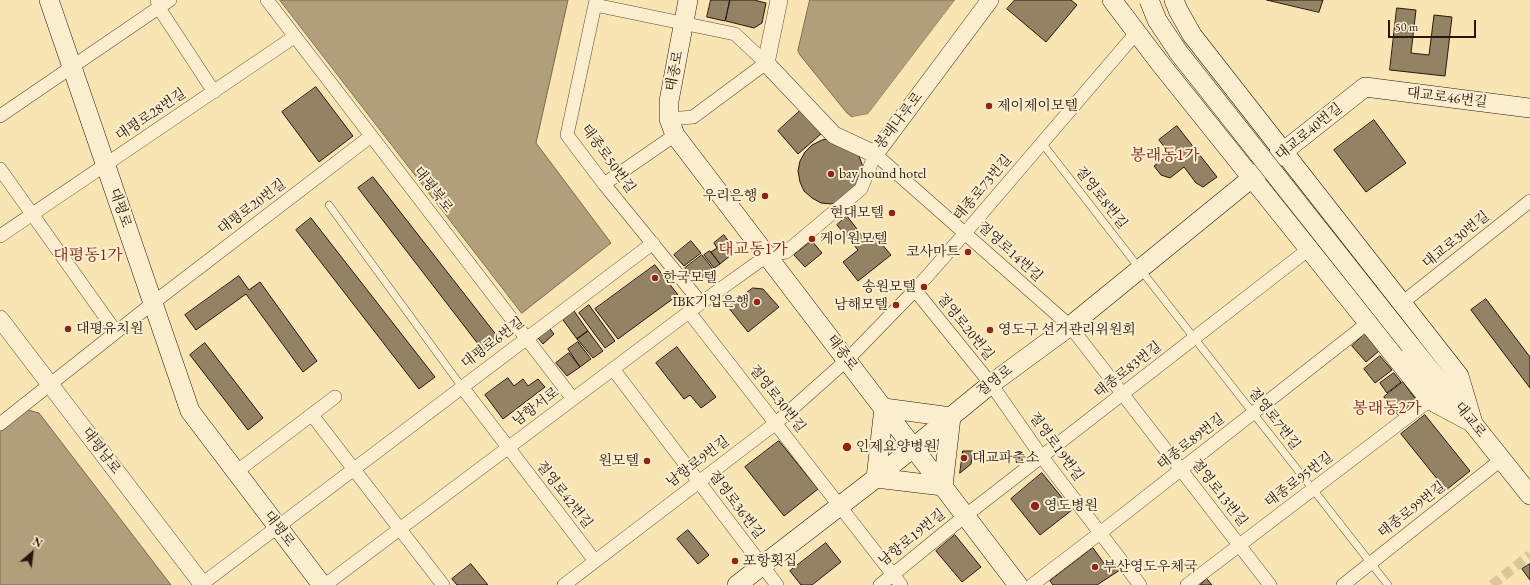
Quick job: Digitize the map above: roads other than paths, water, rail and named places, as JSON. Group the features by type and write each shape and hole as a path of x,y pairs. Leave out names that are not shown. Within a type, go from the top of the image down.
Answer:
{"main road":[{"name":"대평로","path":"49,0 190,411 324,585"},
{"name":"태종로","path":"688,0 669,101 672,127 1018,585"},
{"path":"1112,0 1430,400 1473,423"},
{"name":"대교로","path":"1150,0 1158,20 1179,53 1530,495"},
{"path":"1174,0 1192,35 1459,376 1473,423"},
{"name":"대교로40번길","path":"1253,177 1365,87"},
{"name":"대교로46번길","path":"1365,87 1530,108"},
{"name":"절영로","path":"736,585 876,478 991,384 1070,326 1253,177"},
{"path":"884,408 951,417 943,486 876,478 884,408"}],"street":[{"path":"0,116 72,68 158,4 170,0"},
{"name":"대평북로","path":"267,0 574,399"},
{"path":"604,184 672,127 693,117 766,64 780,0"},
{"name":"봉래나루로","path":"766,64 834,135 875,154 990,0"},
{"name":"태종로50번길","path":"684,24 596,2 567,135 604,184 701,303"},
{"path":"158,4 214,92"},
{"path":"684,24 735,34 766,64"},
{"name":"태종로73번길","path":"848,359 915,290 1137,32"},
{"name":"대평로28번길","path":"0,236 294,37"},
{"name":"대평로20번길","path":"0,424 153,303 371,136"},
{"path":"768,255 786,252 861,189 875,154"},
{"name":"절영로14번길","path":"875,154 1070,326"},
{"path":"0,170 116,332"},
{"name":"대교로30번길","path":"1402,303 1530,201"},
{"name":"대평로6번길","path":"278,526 653,243"},
{"name":"태종로83번길","path":"965,516 1309,249"},
{"name":"남항서로","path":"324,585 701,303 768,255"},
{"name":"절영로20번길","path":"915,290 991,384"},
{"name":"절영로30번길","path":"689,312 901,585"},
{"name":"대평남로","path":"0,319 203,584 278,526"},
{"name":"태종로89번길","path":"1032,585 1369,322"},
{"name":"절영로13번길","path":"1070,326 1270,585"},
{"name":"남항로9번길","path":"564,585 776,423 848,359"},
{"name":"절영로36번길","path":"613,369 777,585"},
{"name":"절영로19번길","path":"991,384 1042,457 1140,585"},
{"name":"절영로42번길","path":"462,387 595,561"},
{"path":"236,472 334,397"},
{"name":"태종로95번길","path":"1187,585 1430,400"},
{"path":"312,415 443,585"},
{"name":"태종로99번길","path":"1343,585 1502,459"},
{"name":"남항로19번길","path":"880,585 965,516"}],"lane":[{"name":"절영로8번길","path":"1042,142 1140,269"},
{"path":"329,206 462,387"},
{"name":"절영로7번길","path":"1140,269 1388,585"}],"tunnel":[{"path":"1492,585 1530,555"}],"place":[{"name":"제이제이모텔","path":"989,106"},
{"name":"bay hound hotel","path":"831,174"},
{"name":"우리은행","path":"765,196"},
{"name":"현대모텔","path":"892,213"},
{"name":"케이원모텔","path":"812,239"},
{"name":"코사마트","path":"968,252"},
{"name":"한국모텔","path":"655,278"},
{"name":"송원모텔","path":"924,287"},
{"name":"IBK기업은행","path":"757,302"},
{"name":"남해모텔","path":"896,305"},
{"name":"대평유치원","path":"68,329"},
{"name":"영도구 선거관리위원회","path":"990,330"},
{"name":"인제요양병원","path":"847,447"},
{"name":"대교파출소","path":"964,458"},
{"name":"원모텔","path":"647,461"},
{"name":"영도병원","path":"1035,506"},
{"name":"포항횟집","path":"735,561"},
{"name":"부산영도우체국","path":"1095,567"}],"district":[{"name":"봉래동1가","path":"1165,156"},
{"name":"대교동1가","path":"753,250"},
{"name":"대평동1가","path":"88,256"},
{"name":"봉래동2가","path":"1387,409"}]}
